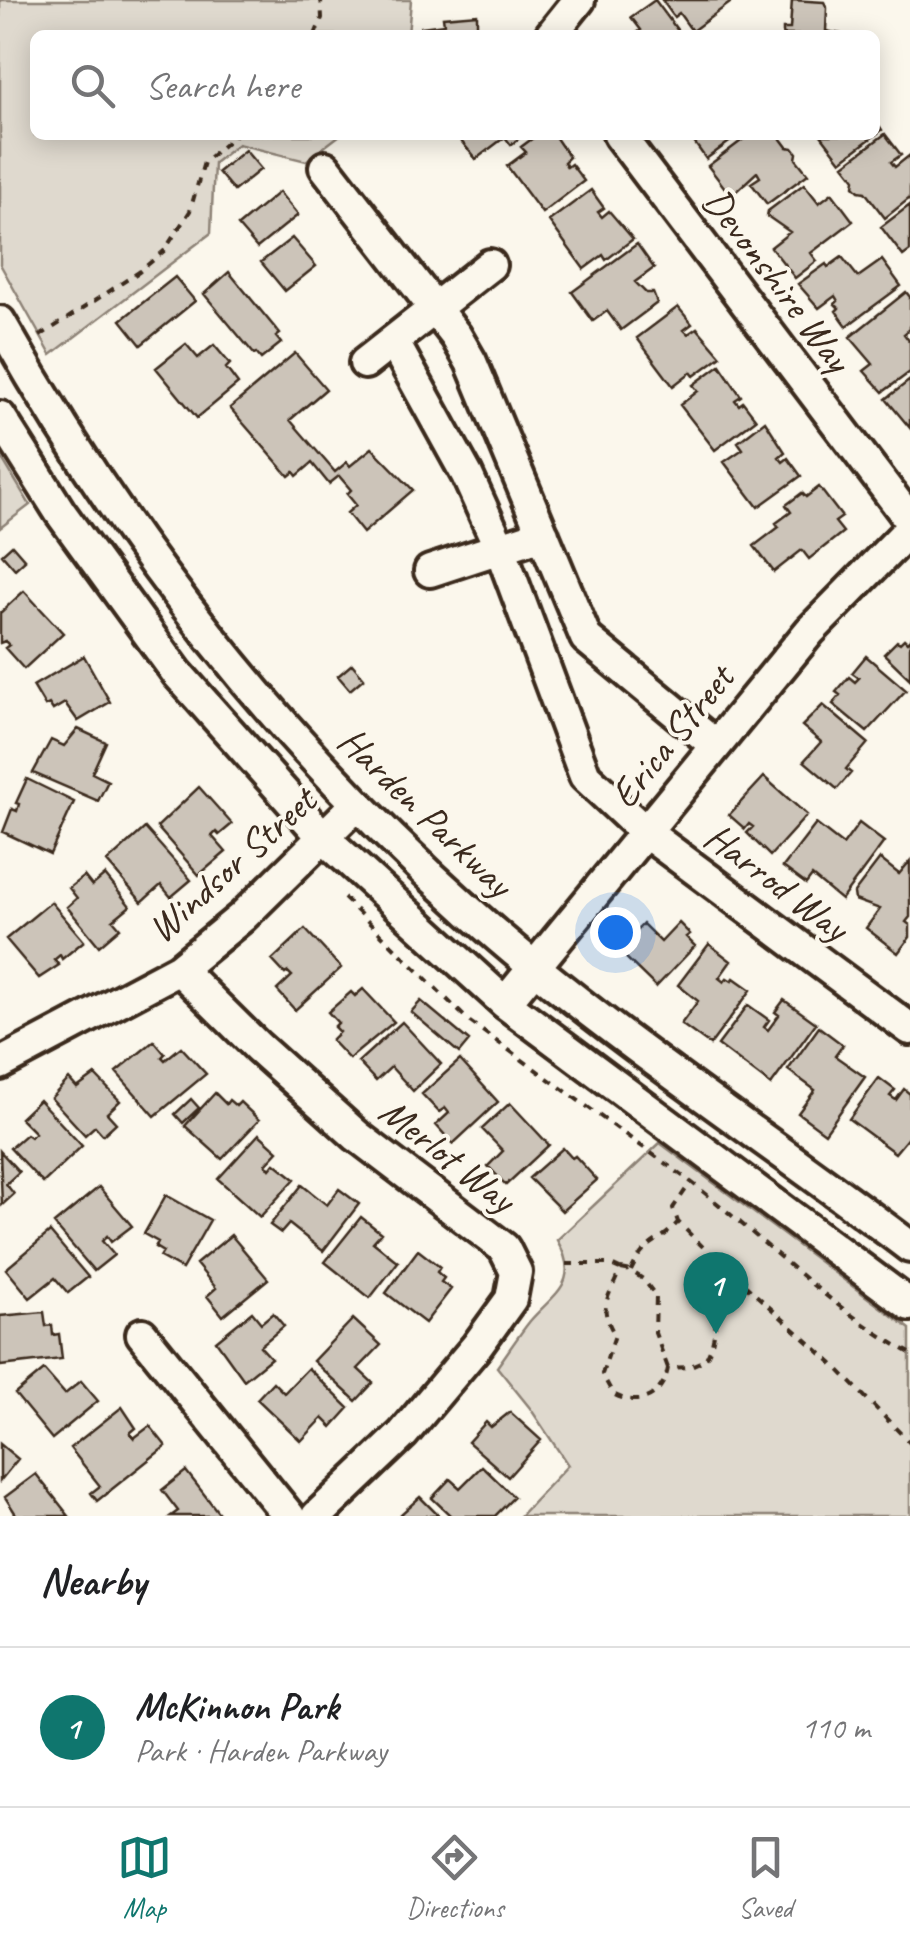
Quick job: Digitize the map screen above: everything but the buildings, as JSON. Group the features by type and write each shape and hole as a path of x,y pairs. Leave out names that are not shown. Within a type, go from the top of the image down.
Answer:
{"street":[{"path":"555,30 579,0"},
{"name":"Devonshire Way","path":"623,140 910,520"},
{"path":"324,167 471,362 590,643 714,744"},
{"path":"365,363 490,265"},
{"name":"Harden Parkway","path":"0,322 110,504 167,582 226,661 356,805 471,914 535,967 910,1248"},
{"name":"Harrod Way","path":"393,341 467,475 500,548 582,772 645,832 910,1030"},
{"path":"0,417 60,512 177,673 323,837 505,1003 910,1305"},
{"name":"Erica Street","path":"505,1003 714,744 850,587 910,528"},
{"path":"430,571 543,534"},
{"name":"Windsor Street","path":"0,1064 180,968 232,926 356,805"},
{"name":"Merlot Way","path":"180,968 258,1048 344,1125 504,1248 516,1272 511,1298 438,1394 369,1469 317,1516"},
{"path":"142,1334 289,1516"}],"path":[{"path":"317,30 322,18 321,0"},
{"path":"36,339 139,272 164,250 190,211 204,162 228,140"},
{"path":"344,898 470,1022 691,1182 820,1291 910,1353"},
{"path":"691,1182 673,1208 678,1222 832,1363 910,1443"},
{"path":"632,1270 649,1242 669,1232 678,1222"},
{"path":"566,1264 610,1264 632,1270 656,1296 655,1333 668,1368 659,1390 644,1400 626,1401 607,1388 602,1367 615,1335 606,1319 604,1303 620,1269"},
{"path":"668,1368 706,1360 714,1337 721,1286 731,1272"}],"shaded area":[{"path":"0,0 411,0 408,30 30,30 30,140 333,140 306,161 238,144 214,163 211,233 51,355 0,264"},
{"path":"0,455 30,505 0,528"},
{"path":"660,1143 910,1329 910,1516 520,1516 568,1465 497,1367 530,1321 562,1286 567,1267 557,1240"}],"place":[{"name":"McKinnon Park","path":"716,1334"}]}
